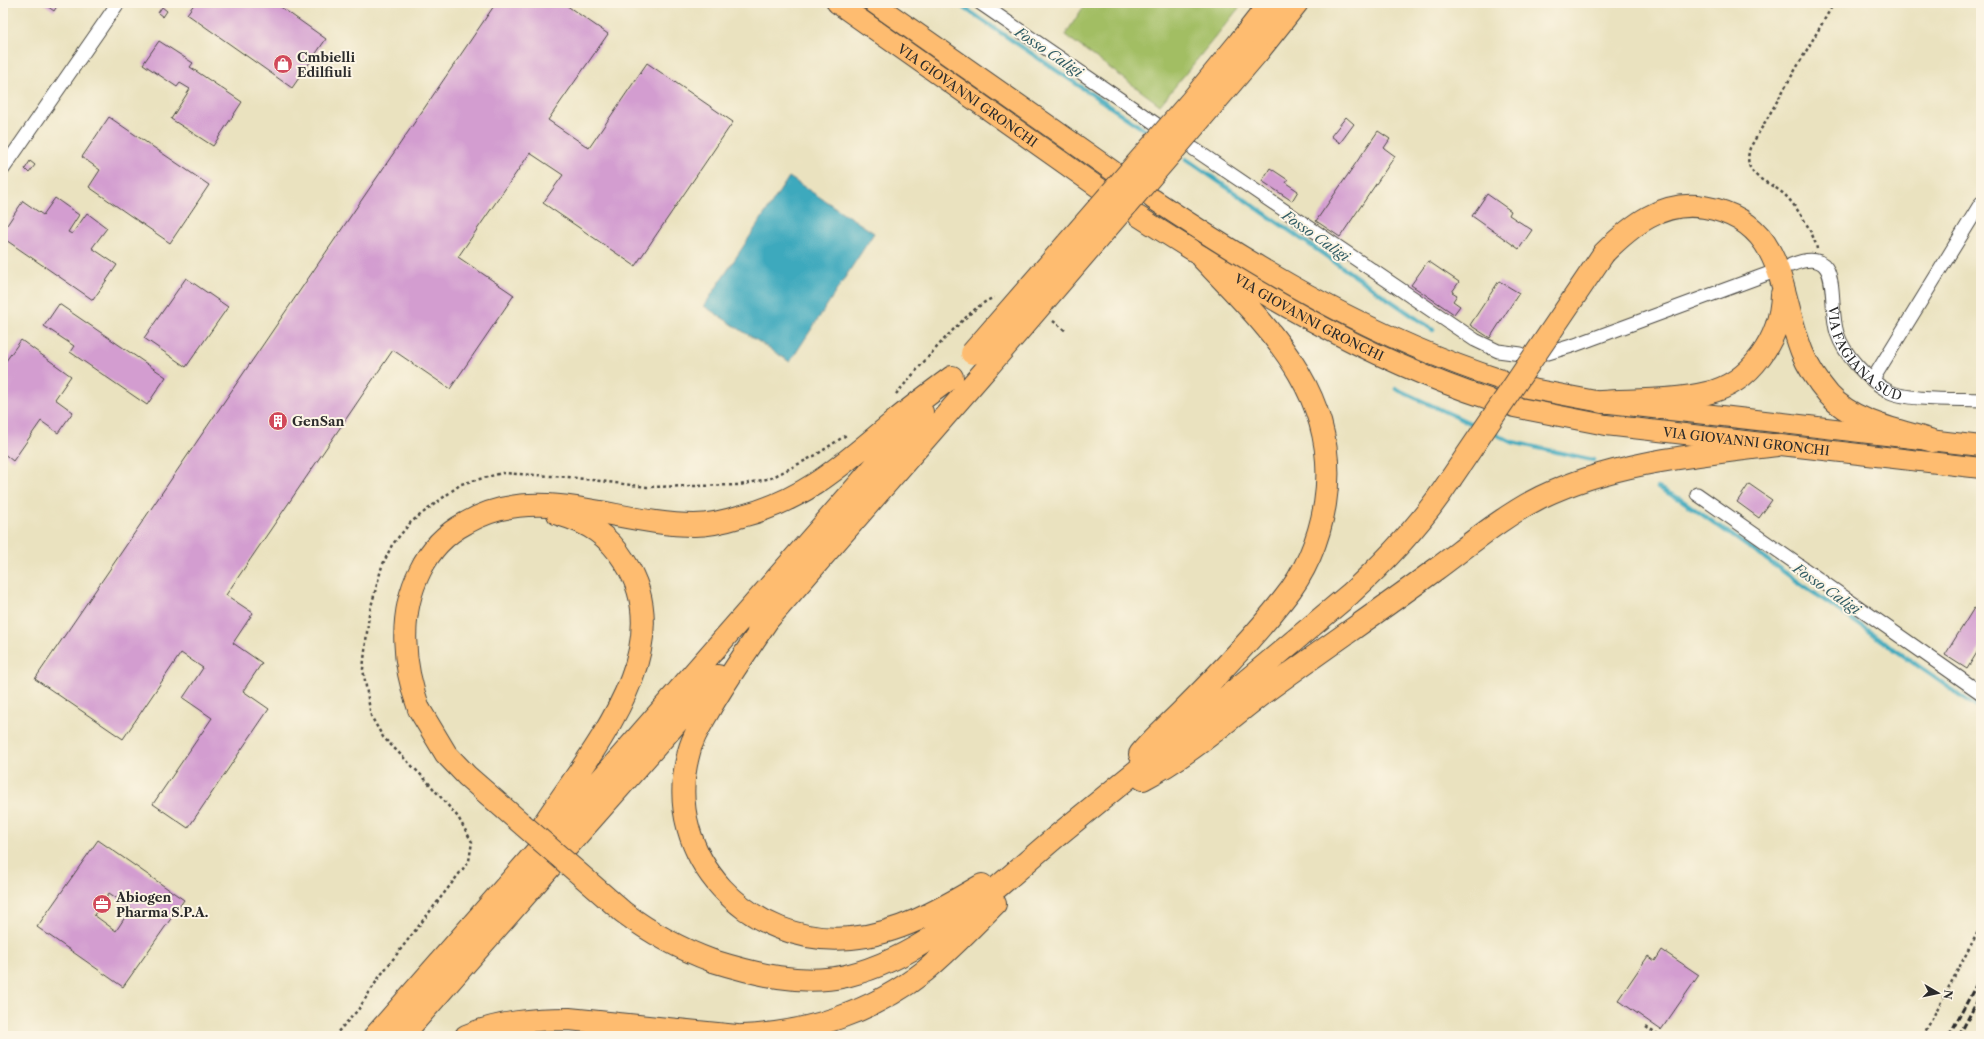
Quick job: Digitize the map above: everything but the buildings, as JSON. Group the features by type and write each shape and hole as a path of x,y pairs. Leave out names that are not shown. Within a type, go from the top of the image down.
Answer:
{"highway":[{"path":"555,835 766,620 987,368 1249,46 1270,3"},
{"path":"555,835 1191,101 1297,3"},
{"path":"952,377 902,415 829,476 794,497 751,514 713,523 695,525 666,522 585,508 524,506 498,509 485,512 466,522 436,545 423,565 412,592 405,625 406,662 411,687 419,709 443,750 467,776 623,912 657,935 685,950 713,961 745,970 806,979 831,979 881,966 912,951 933,937 1101,802 1294,642 1374,572 1413,531 1450,480 1604,253 1640,221 1665,210 1696,206 1725,212 1752,229 1775,259 1781,273 1802,352 1818,382 1830,397 1859,416 1933,441"},
{"path":"1101,802 1148,744 1180,713 1283,600 1297,582 1310,558 1318,537 1324,513 1327,486 1327,458 1324,434 1310,394 1292,362 1265,325 1202,257"},
{"path":"1601,402 1707,394 1734,381 1756,362 1772,338 1780,311 1781,273"},
{"path":"1101,802 1167,767 1264,693 1395,600 1507,517 1529,503 1584,480 1618,470 1653,462 1776,444"},
{"path":"524,506 573,518 587,524 615,546 632,571 643,610 644,627 642,645 635,670 622,700 584,766 555,835"},
{"path":"766,620 718,694 695,734 688,755 684,779 684,803 688,829 694,848 716,881 748,912 785,930 806,935 851,938 878,934 901,927 925,916 1038,852"},
{"path":"742,1036 762,1035 806,1027 866,1007 893,993 925,971 957,942 1005,894 1038,852"},
{"path":"375,1036 505,888 539,855 402,1036"},
{"path":"466,1036 511,1022 546,1019 569,1019 736,1036"}],"main road":[{"name":"VIA GIOVANNI GRONCHI","path":"837,3 1099,188"},
{"name":"VIA GIOVANNI GRONCHI","path":"874,3 1113,171"},
{"name":"VIA GIOVANNI GRONCHI","path":"1153,199 1267,272 1323,302 1420,351 1502,380"},
{"name":"VIA GIOVANNI GRONCHI","path":"1138,216 1202,257 1318,324 1397,365 1489,399"},
{"name":"VIA GIOVANNI GRONCHI","path":"1527,388 1601,402 1981,446"},
{"name":"VIA GIOVANNI GRONCHI","path":"1514,407 1606,425 1981,468"}],"street":[{"path":"3,169 118,3"},
{"path":"980,3 1156,124"},
{"path":"1194,149 1475,340 1498,351 1521,354"},
{"path":"1873,379 1981,203"},
{"path":"1548,353 1575,345 1781,273 1807,259 1819,261"},
{"name":"VIA FAGIANA SUD","path":"1819,261 1823,263 1828,271 1835,327 1839,339 1852,360 1873,379 1888,391 1896,394 1981,400"},
{"path":"1697,494 1981,693"}],"path":[{"path":"1819,261 1816,242 1798,210 1784,194 1754,174 1749,165 1748,157 1750,148 1834,3"},
{"path":"895,395 968,314 987,299 997,298"},
{"path":"1047,318 1054,321 1066,331"},
{"path":"334,1036 358,1010 380,976 469,861 472,842 458,818 425,779 383,737 371,716 363,669 369,614 382,566 392,545 411,522 461,484 502,473 568,477 648,487 740,485 771,478 816,455 852,432"},
{"path":"1923,1036 1981,926"},
{"path":"1646,1027 1659,1036"}],"green space":[{"path":"1086,3 1243,3 1160,105 1065,35"}],"water":[{"path":"789,177 874,233 790,362 704,306"}],"waterway":[{"name":"Fosso Caligi","path":"957,3 1149,133"},
{"name":"Fosso Caligi","path":"1186,159 1433,330"},
{"name":"Fosso Caligi","path":"1396,389 1472,424"},
{"name":"Fosso Caligi","path":"1496,434 1512,442 1593,460"},
{"name":"Fosso Caligi","path":"1658,488 1680,499 1981,710"}],"railway":[{"path":"1949,1036 1981,976"},
{"path":"1959,1036 1981,994"}],"place":[{"name":"Cmbielli Edilfiuli","path":"283,64"},
{"name":"GenSan","path":"278,421"},
{"name":"Abiogen Pharma S.P.A.","path":"102,904"}]}
